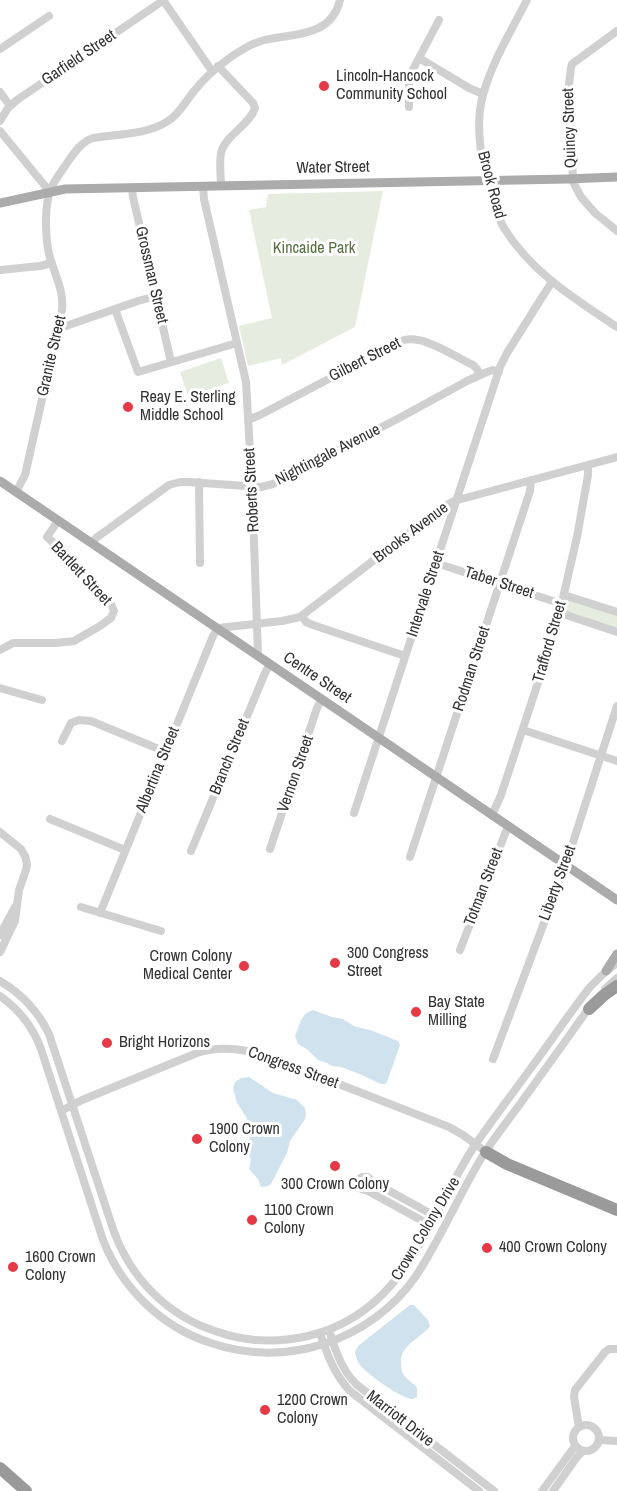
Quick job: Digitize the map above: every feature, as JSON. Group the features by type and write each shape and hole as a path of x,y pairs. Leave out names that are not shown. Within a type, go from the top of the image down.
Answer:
{"highway":[{"path":"589,1009 617,986"},
{"path":"481,1148 507,1164 617,1210"},
{"path":"0,1468 26,1491"}],"main road":[{"name":"Water Street","path":"0,203 65,189 617,177"},
{"name":"Centre Street","path":"0,481 617,900"},
{"path":"606,971 617,954"}],"street":[{"path":"163,0 215,69 255,108 252,115 222,150 221,186"},
{"name":"Garfield Street","path":"0,121 10,106 21,97 163,0"},
{"name":"Granite Street","path":"16,492 25,475 63,305 59,281 48,251 46,234 50,192 64,166 86,140 134,133 166,122 178,112 215,69 255,43 303,34 323,25 334,14 340,0"},
{"name":"Brook Road","path":"527,0 495,64 483,94 479,129 487,181 505,229 534,266 577,301 617,327"},
{"path":"0,49 49,16"},
{"path":"409,107 409,78 439,20"},
{"name":"Quincy Street","path":"617,31 574,63 568,88 572,179 589,207 617,231"},
{"path":"419,58 483,94"},
{"path":"0,92 10,106"},
{"path":"0,131 50,192"},
{"name":"Roberts Street","path":"203,186 204,199 246,382 258,655"},
{"name":"Grossman Street","path":"132,188 171,362"},
{"path":"0,270 51,263"},
{"name":"Intervale Street","path":"354,813 499,372 507,353 552,282"},
{"path":"59,326 66,326 156,296"},
{"path":"115,309 138,372 237,343"},
{"name":"Gilbert Street","path":"248,420 401,340 425,341 475,367 480,375"},
{"name":"Nightingale Avenue","path":"91,543 165,487 180,482 265,486 278,482 480,375 490,371 499,372"},
{"name":"Brooks Avenue","path":"218,628 282,621 302,616 443,507 457,500 617,457"},
{"name":"Trafford Street","path":"492,815 523,730 560,614 588,475 588,465"},
{"name":"Rodman Street","path":"410,857 530,491 531,480"},
{"path":"199,483 200,563"},
{"name":"Bartlett Street","path":"0,650 13,643 74,641 113,616 114,611 111,604 67,562 55,544 47,537 58,521"},
{"name":"Taber Street","path":"436,563 562,604"},
{"path":"564,595 617,612"},
{"path":"560,614 617,632"},
{"path":"302,616 313,625 405,656"},
{"name":"Albertina Street","path":"100,913 218,628"},
{"name":"Branch Street","path":"191,851 270,663"},
{"path":"0,688 42,700"},
{"name":"Vernon Street","path":"270,849 322,699"},
{"name":"Liberty Street","path":"493,1059 566,864 617,706"},
{"path":"62,741 71,723 83,719 166,752"},
{"path":"523,730 617,761"},
{"path":"50,819 125,849"},
{"name":"Totman Street","path":"460,950 508,826"},
{"path":"0,832 21,849 27,861 19,890 15,921 0,952"},
{"path":"0,935 16,906"},
{"path":"81,907 161,931"},
{"name":"Crown Colony Drive","path":"0,981 22,997 41,1019 53,1045 112,1229 119,1246 136,1273 158,1299 191,1322 234,1337 273,1341 296,1339 320,1333 361,1313 388,1291 405,1269 435,1216 583,996 597,978 617,963"},
{"name":"Crown Colony Drive","path":"0,996 18,1011 32,1030 41,1049 105,1245 122,1276 133,1290 150,1308 185,1333 237,1351 285,1353 324,1344 356,1330 392,1304 408,1286 422,1266 481,1148 601,993 617,978"},
{"name":"Congress Street","path":"61,1111 196,1053 214,1049 243,1049 272,1058 442,1124 459,1132 481,1148"},
{"path":"430,1225 358,1187 357,1181 364,1176 435,1216"},
{"name":"Marriott Drive","path":"329,1329 342,1365 356,1384 494,1491"},
{"name":"Marriott Drive","path":"320,1333 336,1373 353,1394 479,1491"},
{"path":"579,1427 575,1390 605,1352 609,1349 617,1349"},
{"path":"553,1491 577,1457 584,1451 596,1448 599,1440 598,1432 587,1425 579,1427 573,1438 575,1446 584,1451"},
{"path":"599,1440 617,1441"},
{"path":"542,1491 575,1446"}],"green space":[{"name":"Kincaide Park","path":"383,191 355,327 282,365 281,358 248,366 239,326 272,318 249,210 266,207 268,194"},
{"path":"221,358 229,383 188,396 180,372"},
{"path":"564,595 617,612 617,632 560,613"}],"water":[{"path":"313,1010 343,1019 354,1026 398,1041 400,1045 385,1084 318,1060 298,1044 295,1036 301,1020 306,1013"},
{"path":"249,1077 273,1093 297,1100 305,1108 305,1119 290,1141 287,1153 268,1186 261,1187 258,1179 249,1169 250,1132 247,1118 237,1103 233,1088 235,1082"},
{"path":"410,1305 414,1305 428,1320 430,1326 409,1345 401,1359 403,1374 417,1388 417,1397 412,1399 393,1390 370,1374 359,1363 355,1352 358,1346"}],"place":[{"name":"Lincoln-Hancock Community School","path":"324,86"},
{"name":"Reay E. Sterling Middle School","path":"128,407"},
{"name":"300 Congress Street","path":"335,963"},
{"name":"Crown Colony Medical Center","path":"244,966"},
{"name":"Bay State Milling","path":"416,1012"},
{"name":"Bright Horizons","path":"107,1043"},
{"name":"1900 Crown Colony","path":"197,1139"},
{"name":"300 Crown Colony","path":"335,1166"},
{"name":"1100 Crown Colony","path":"252,1220"},
{"name":"400 Crown Colony","path":"487,1248"},
{"name":"1600 Crown Colony","path":"13,1267"},
{"name":"1200 Crown Colony","path":"265,1410"}]}
